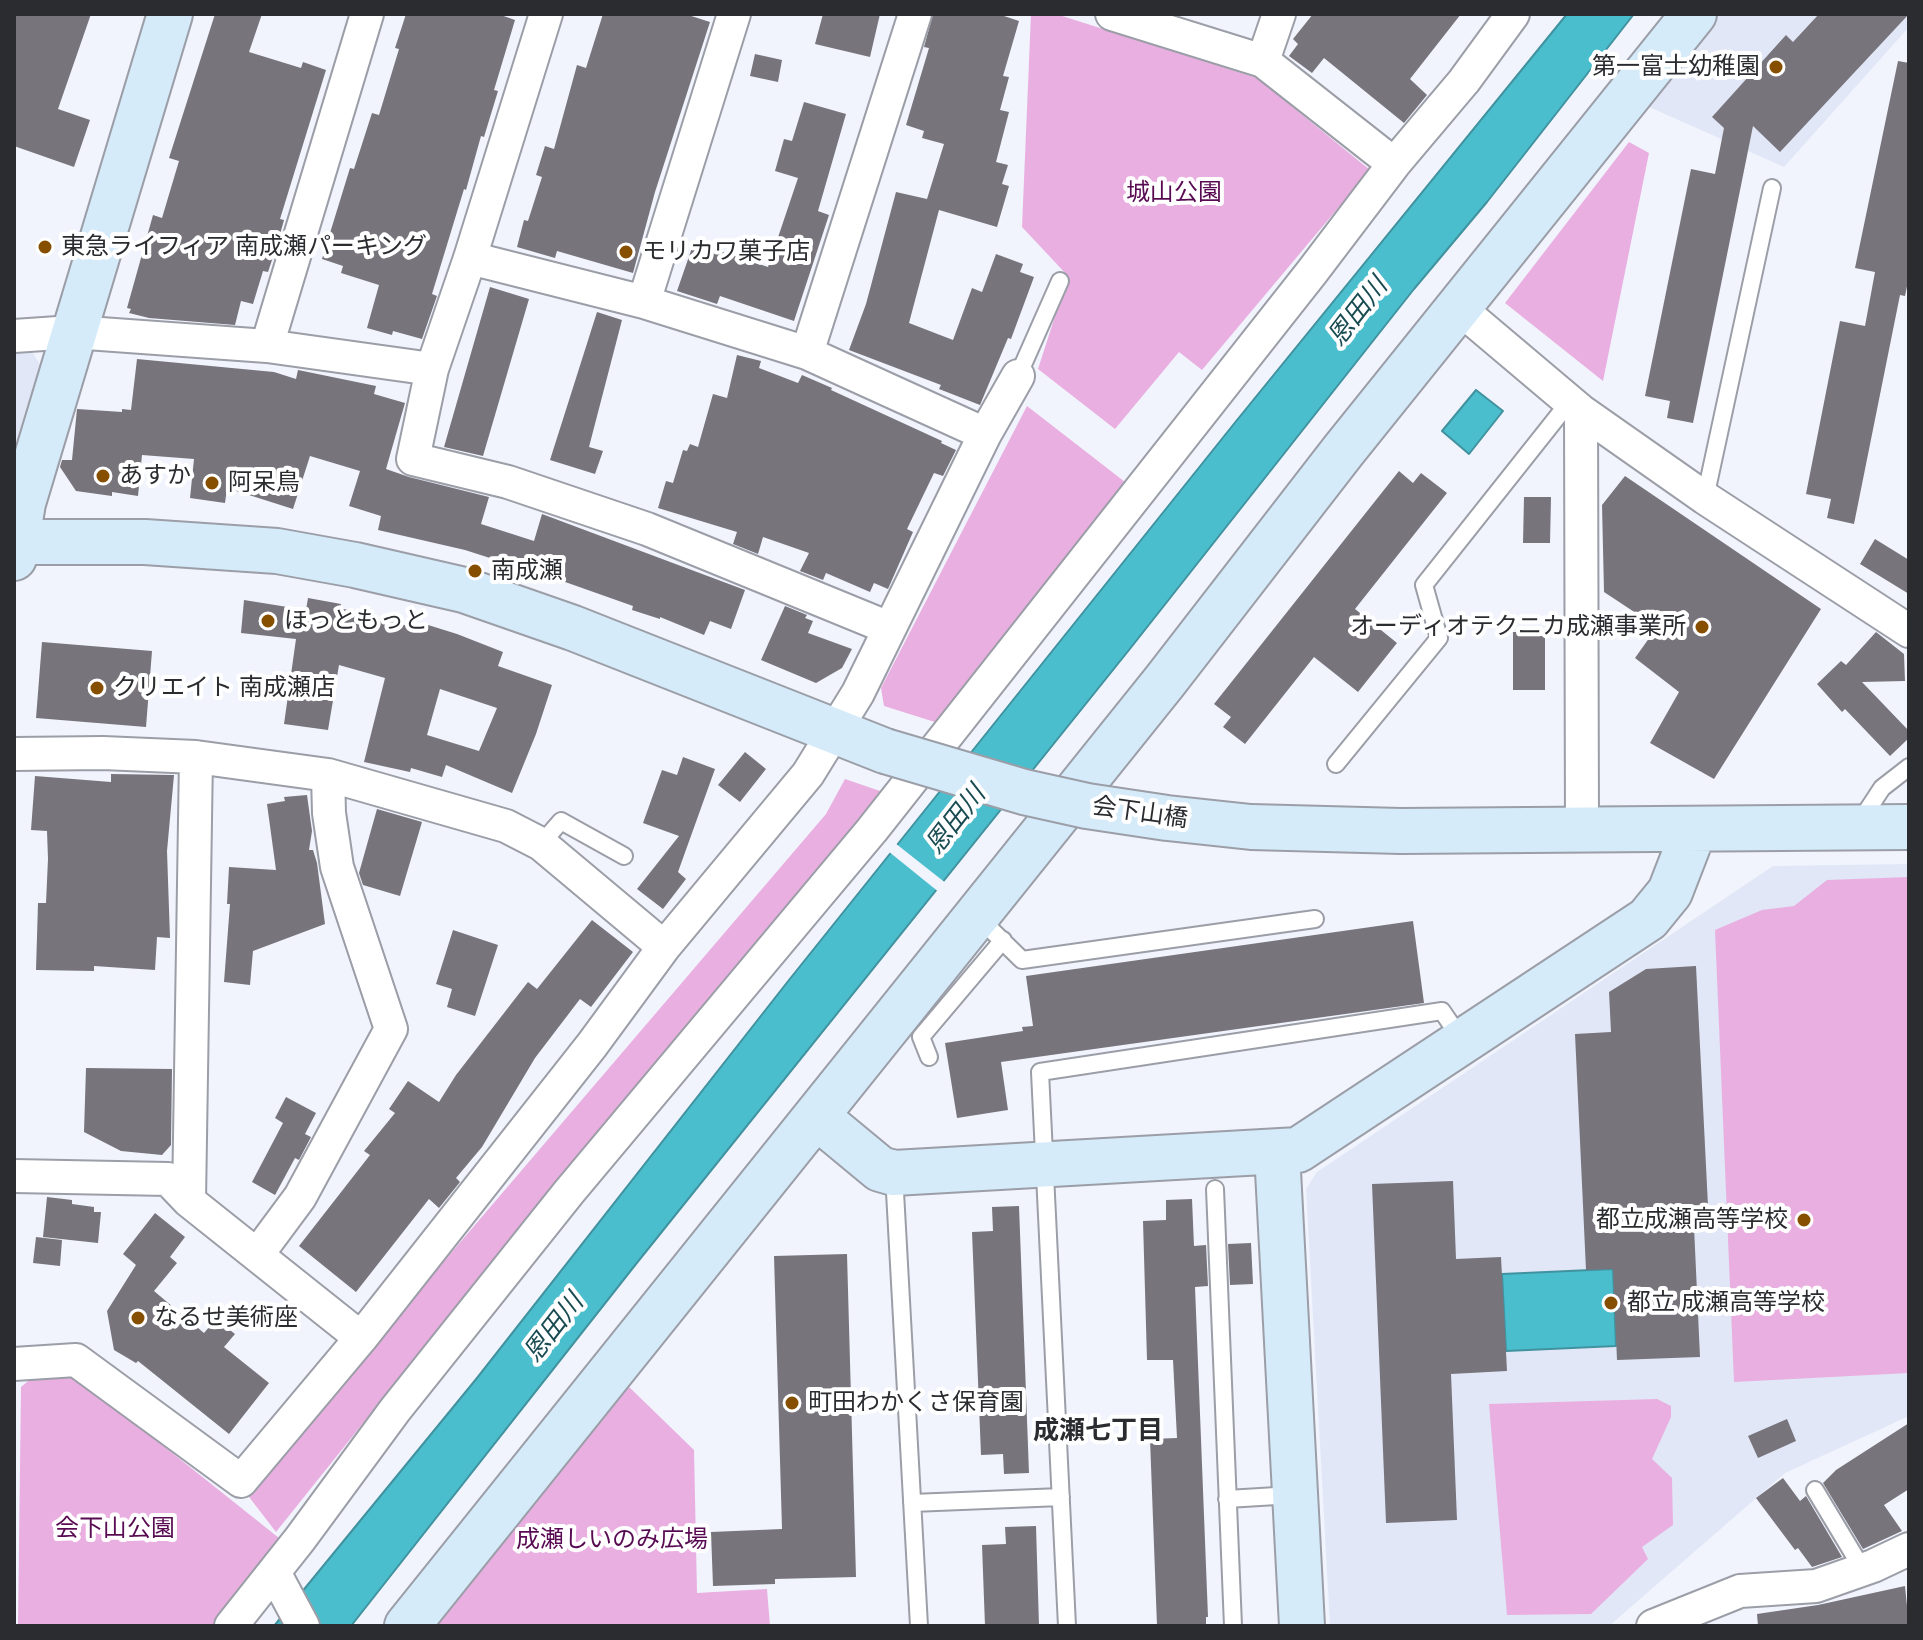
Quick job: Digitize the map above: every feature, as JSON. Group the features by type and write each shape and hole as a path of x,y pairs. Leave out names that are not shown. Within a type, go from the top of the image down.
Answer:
{"street":[{"path":"15,547 23,503 170,14"},
{"path":"267,346 367,14"},
{"path":"546,14 432,369 413,459 508,482 647,529 889,628"},
{"path":"644,302 734,14"},
{"path":"807,353 915,14"},
{"path":"1112,14 1263,61 1394,164"},
{"path":"1263,61 1279,14"},
{"path":"231,1626 288,1599 395,1410 569,1192 872,830 1394,164 1464,81 1513,14"},
{"path":"407,1626 816,1116 990,928 1459,308 1694,14"},
{"path":"470,258 644,302 807,353 985,434"},
{"path":"1459,308 1576,406 1705,498 1909,631"},
{"path":"14,336 73,332 267,346 432,369"},
{"path":"14,1364 76,1360 241,1481 361,1338 592,1045 664,947 808,774 858,693 985,434 1018,376"},
{"path":"1576,406 1582,831"},
{"name":"会下山橋","path":"15,547 145,542 277,551 355,565 448,587 573,628 885,751 1024,792 1087,806 1167,818 1251,827 1401,831 1909,827"},
{"path":"14,754 103,753 196,757 328,775 506,826 541,844 664,947"},
{"path":"189,1201 196,757"},
{"path":"257,1255 300,1197 391,1029 337,867 329,813 328,775"},
{"path":"816,1116 880,1169 894,1173 1298,1150 1648,919 1670,892 1694,830"},
{"path":"1277,1152 1302,1626"},
{"path":"14,1176 168,1179 189,1201 361,1338"},
{"path":"1653,1626 1740,1591 1816,1586 1863,1570 1909,1549"}],"lane":[{"path":"1705,498 1772,188"},
{"path":"1018,376 1060,281"},
{"path":"1336,764 1439,638 1424,585 1576,406"},
{"path":"1856,828 1882,788 1909,767"},
{"path":"541,844 561,821 624,856"},
{"path":"929,1057 921,1037 990,928 1022,960 1315,919"},
{"path":"1067,1626 1040,1072 1442,1011 1462,1040"},
{"path":"894,1173 919,1626"},
{"path":"1215,1189 1233,1626"},
{"path":"1815,1490 1863,1570"},
{"path":"1227,1499 1295,1495"},
{"path":"912,1503 1061,1497"}],"shaded area":[{"name":"第一富士幼稚園","path":"1719,14 1909,14 1909,27 1784,167 1647,106"},
{"path":"32,352 41,366 14,457 14,353"},
{"name":"都立 成瀬高等学校","path":"1909,864 1909,1416 1785,1473 1609,1626 1330,1626 1306,1189 1317,1172 1773,866"}],"green space":[{"name":"城山公園","path":"1031,14 1056,14 1257,78 1370,170 1202,370 1179,352 1115,429 1038,369 1068,276 1022,227"},
{"path":"1629,142 1649,153 1603,381 1505,303"},
{"path":"1027,406 1125,482 938,723 884,706 881,688"},
{"path":"845,779 883,792 276,1532 246,1493 826,814"},
{"path":"1909,877 1909,1373 1734,1382 1715,930 1762,910 1794,906 1827,880"},
{"name":"会下山公園","path":"33,1377 77,1377 284,1542 216,1626 18,1626 21,1387"},
{"name":"成瀬しいのみ広場","path":"626,1384 694,1450 697,1593 767,1589 770,1626 437,1626"},
{"path":"1657,1399 1671,1406 1671,1417 1652,1459 1672,1478 1673,1525 1642,1547 1648,1559 1591,1614 1507,1615 1489,1404"}],"water":[{"name":"恩田川","path":"1567,14 1634,14 1487,202 1414,289 636,1264 351,1626 274,1626 477,1378 789,980 1233,425"},
{"path":"1476,390 1503,411 1469,454 1442,431"},
{"path":"1613,1269 1616,1346 1506,1351 1502,1274"}],"pier":[{"path":"895,843 947,884 940,893 888,851"}],"building":[{"path":"14,14 91,14 58,109 90,120 74,167 14,146"},
{"path":"215,14 262,14 249,52 301,68 303,62 326,70 280,219 284,220 268,272 263,271 253,304 241,301 235,325 149,318 129,313 131,309 127,308 153,215 162,218 179,161 169,158"},
{"path":"406,14 498,14 515,20 494,90 498,91 464,189 432,294 437,296 422,339 367,328 379,285 341,273 343,266 322,259 350,168 354,169 372,113 379,115"},
{"path":"603,14 685,14 710,22 655,192 633,273 557,251 555,258 517,247 524,220 528,221 542,177 536,175 545,146 554,149 577,65 586,68"},
{"path":"823,14 880,14 870,57 815,44"},
{"path":"933,14 998,14 1019,21 1003,76 1009,77 1000,110 1009,112 996,162 1008,165 1002,184 1009,186 997,227 939,210 909,323 953,340 972,288 982,292 996,254 1023,264 1020,272 1034,277 1011,339 1008,338 980,405 939,389 941,385 849,350 866,304 896,192 927,199 944,144 922,138 924,131 906,125 929,48 924,47"},
{"path":"1313,14 1461,14 1410,79 1427,95 1404,123 1324,58 1312,73 1289,56 1298,44 1293,39"},
{"path":"1819,14 1909,14 1780,152 1753,126 1693,423 1667,418 1670,401 1645,396 1691,169 1715,174 1724,128 1712,117 1786,35 1793,42"},
{"path":"755,54 782,60 778,82 750,76"},
{"path":"1898,61 1909,63 1909,277 1905,296 1900,295 1854,524 1827,518 1831,499 1806,494 1840,321 1865,326 1875,272 1855,268"},
{"path":"804,102 846,114 818,211 829,215 794,321 720,296 717,304 677,291 694,242 768,267 798,178 775,171 784,139 792,141"},
{"path":"490,287 529,299 483,456 444,447"},
{"path":"597,312 622,320 589,447 603,451 595,474 550,460"},
{"path":"737,355 761,361 759,368 798,383 802,375 832,388 956,450 943,476 934,473 907,529 913,532 888,589 874,583 870,592 826,573 823,580 800,571 809,553 763,537 758,554 733,544 737,532 658,508 666,481 673,483 683,450 687,451 690,444 698,447 713,394 727,398"},
{"path":"137,359 274,372 296,379 298,370 376,386 374,394 405,403 386,469 489,497 481,524 534,541 542,514 745,590 731,629 710,621 704,635 568,583 465,550 378,530 381,516 349,506 360,471 310,456 293,509 227,488 225,503 190,498 194,459 142,455 138,496 76,491 60,467 62,460 72,460 77,409 131,410"},
{"path":"1399,471 1413,483 1421,473 1447,493 1355,609 1397,643 1358,692 1314,657 1245,744 1223,727 1231,717 1214,704"},
{"path":"1625,476 1821,609 1714,779 1650,743 1679,692 1635,658 1657,627 1604,592 1602,505"},
{"path":"1524,497 1551,497 1550,543 1523,543"},
{"path":"1875,539 1909,560 1909,594 1860,564"},
{"path":"308,598 341,604 340,608 423,630 425,624 503,652 498,666 552,685 512,793 446,765 442,777 411,768 410,772 364,762 385,678 339,665 328,730 284,724 296,639 241,633 244,600 306,610","holes":["440,689 497,708 479,751 427,735"]},
{"path":"785,606 807,615 805,618 813,621 808,633 852,649 842,668 816,683 761,660"},
{"path":"1513,632 1545,632 1545,690 1513,690"},
{"path":"1876,632 1904,654 1905,681 1862,682 1909,731 1909,738 1890,756 1817,684 1841,661 1846,665"},
{"path":"42,642 152,651 146,727 36,718"},
{"path":"745,752 766,769 740,802 718,785"},
{"path":"683,757 715,769 678,872 686,879 663,909 637,889 679,836 643,823 662,770 677,775"},
{"path":"111,774 174,775 167,851 170,938 157,937 155,970 94,966 94,971 36,970 38,903 46,903 48,859 47,831 31,830 35,776 111,782"},
{"path":"307,795 312,831 309,850 313,850 317,863 325,924 253,951 250,985 224,982 230,904 227,904 229,867 276,870 267,804 285,801 284,797"},
{"path":"377,809 422,822 400,896 363,885 359,873"},
{"path":"592,920 633,952 591,1007 580,999 535,1058 482,1147 456,1178 460,1182 439,1208 429,1199 356,1292 299,1246 370,1155 364,1151 395,1113 389,1109 408,1081 439,1102 456,1075 528,982 537,989"},
{"path":"1413,921 1424,1003 1001,1062 1008,1110 957,1118 945,1043 1023,1031 1022,1027 1033,1026 1026,976"},
{"path":"453,930 498,945 475,1016 447,1007 452,989 436,984"},
{"path":"1696,966 1709,1226 1694,1227 1700,1357 1617,1360 1613,1269 1586,1270 1575,1034 1611,1032 1609,992 1646,969"},
{"path":"86,1068 172,1069 171,1145 162,1155 121,1151 84,1132"},
{"path":"286,1097 316,1113 305,1134 311,1137 299,1160 295,1158 275,1195 252,1182 283,1123 275,1118"},
{"path":"1453,1181 1456,1259 1501,1257 1507,1371 1451,1374 1457,1520 1386,1523 1372,1184"},
{"path":"47,1197 72,1200 72,1204 94,1207 94,1212 101,1212 98,1243 43,1237"},
{"path":"1192,1199 1194,1246 1206,1245 1208,1286 1195,1287 1208,1617 1206,1626 1157,1626 1150,1439 1177,1438 1173,1360 1147,1360 1143,1221 1166,1220 1166,1200"},
{"path":"1019,1206 1029,1473 1004,1474 1003,1454 981,1455 972,1232 993,1231 992,1207"},
{"path":"155,1213 185,1237 170,1257 177,1263 154,1291 204,1333 216,1319 235,1334 224,1347 269,1383 229,1434 138,1361 136,1363 114,1350 107,1311 136,1265 123,1254"},
{"path":"36,1237 62,1240 60,1266 33,1263"},
{"path":"1251,1243 1253,1284 1230,1285 1228,1244"},
{"path":"847,1254 856,1577 775,1579 775,1584 713,1586 711,1532 782,1529 774,1256"},
{"path":"1787,1419 1796,1441 1758,1458 1748,1436"},
{"path":"1909,1423 1909,1489 1884,1505 1902,1531 1863,1549 1823,1483 1836,1470"},
{"path":"1783,1478 1800,1501 1806,1496 1842,1557 1812,1567 1798,1548 1795,1550 1756,1498"},
{"path":"1036,1526 1039,1626 985,1626 982,1545 1006,1544 1005,1527"},
{"path":"1905,1586 1909,1626 1758,1626 1757,1614 1818,1605"}],"place":[{"name":"第一富士幼稚園","path":"1776,67"},
{"name":"東急ライフィア 南成瀬パーキング","path":"45,247"},
{"name":"モリカワ菓子店","path":"626,252"},
{"name":"あすか","path":"103,476"},
{"name":"阿呆鳥","path":"212,483"},
{"name":"南成瀬","path":"475,571"},
{"name":"ほっともっと","path":"268,621"},
{"name":"オーディオテクニカ成瀬事業所","path":"1702,627"},
{"name":"クリエイト 南成瀬店","path":"97,688"},
{"name":"都立成瀬高等学校","path":"1804,1220"},
{"name":"都立 成瀬高等学校","path":"1611,1303"},
{"name":"なるせ美術座","path":"138,1318"},
{"name":"町田わかくさ保育園","path":"792,1403"}],"district":[{"name":"成瀬七丁目","path":"1098,1431"}]}
